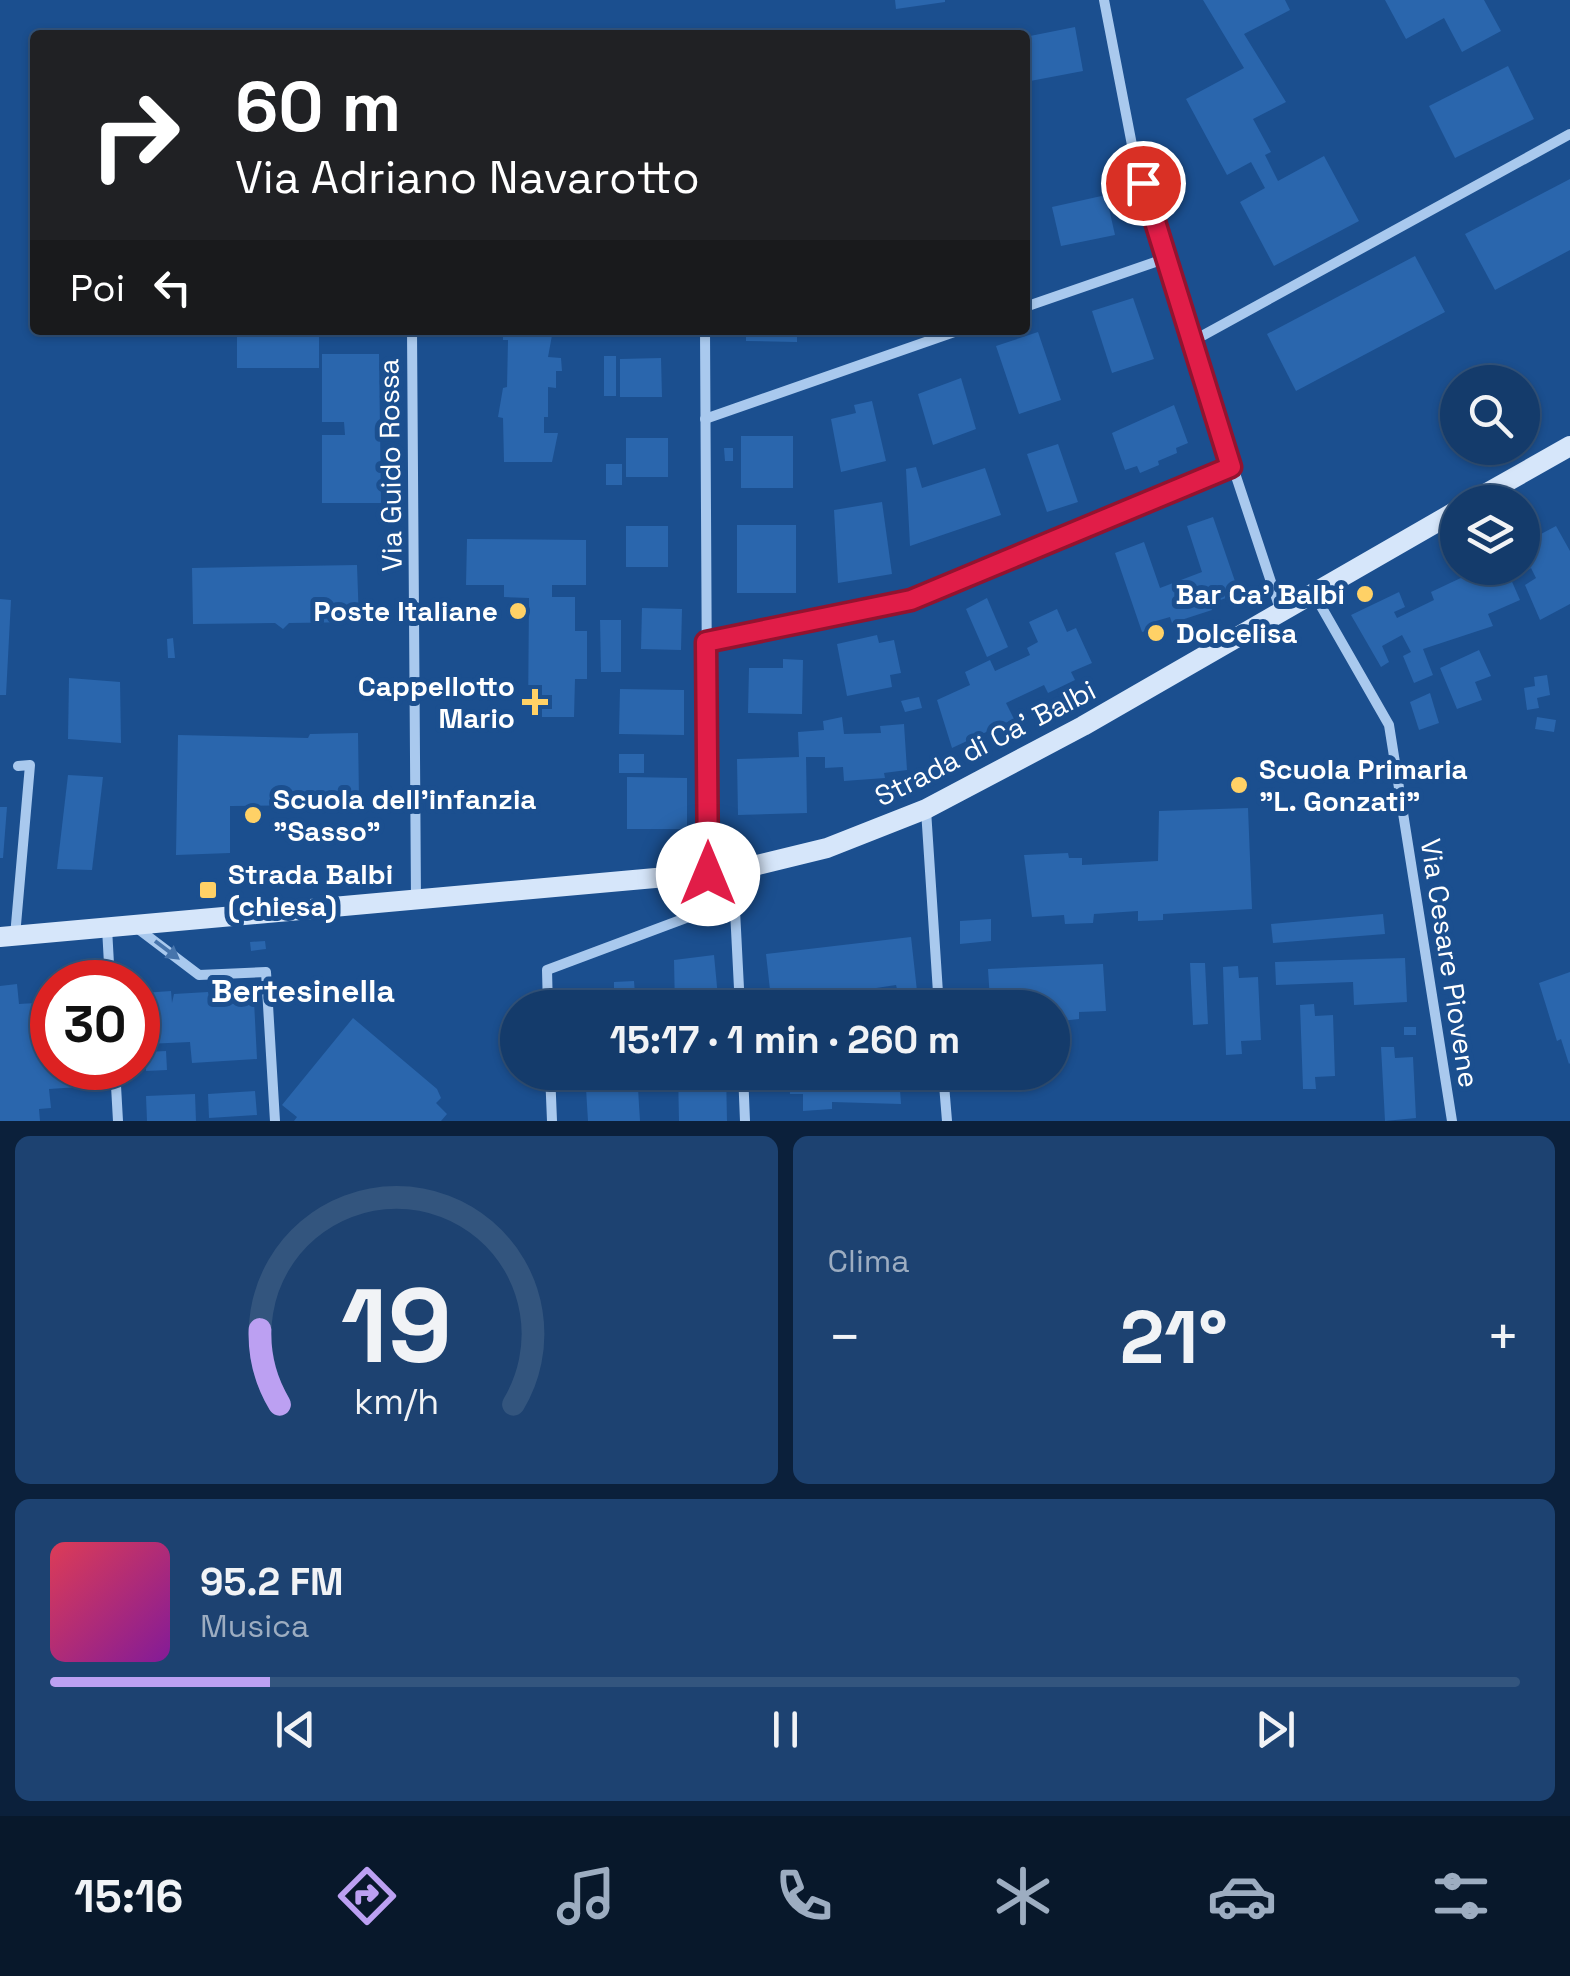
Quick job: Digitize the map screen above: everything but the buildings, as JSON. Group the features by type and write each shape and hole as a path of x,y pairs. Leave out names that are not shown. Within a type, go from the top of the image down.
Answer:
{"main road":[{"path":"1501,485 1570,446"},
{"name":"Strada di Ca' Balbi","path":"7,937 733,872 827,848 926,809 1440,520"}],"street":[{"path":"1104,0 1132,145 1164,258 1280,612"},
{"path":"1191,342 1570,134"},
{"path":"1030,305 1164,258"},
{"name":"Via Guido Rossa","path":"412,335 416,900"},
{"path":"705,335 708,874"},
{"path":"705,419 946,335"},
{"path":"706,642 911,600 1231,467"},
{"name":"Via Cesare Piovene","path":"1313,593 1389,725 1452,1121"},
{"name":"Strada di Ca' Balbi","path":"7,937 30,765 18,766"},
{"path":"926,809 938,990"},
{"path":"733,872 739,990"},
{"path":"548,990 547,970 734,900"},
{"path":"134,926 200,975 266,972 274,1121"},
{"path":"106,928 108,960"},
{"path":"116,1090 118,1121"},
{"path":"551,1090 552,1121"},
{"path":"744,1090 745,1121"},
{"path":"945,1090 946,1121"}],"place":[{"name":"Bar Ca' Balbi","path":"1365,594"},
{"name":"Poste Italiane","path":"518,611"},
{"name":"Dolcelisa","path":"1156,633"},
{"name":"Cappellotto Mario","path":"535,702"},
{"name":"Scuola Primaria \"L. Gonzati\"","path":"1239,785"},
{"name":"Scuola dell'infanzia \"Sasso\"","path":"253,815"},
{"name":"Strada Balbi (chiesa)","path":"208,890"}],"district":[{"name":"Bertesinella","path":"303,991"}],"route":[{"path":"708,874 706,642 911,600 1231,467 1143,183"}]}
